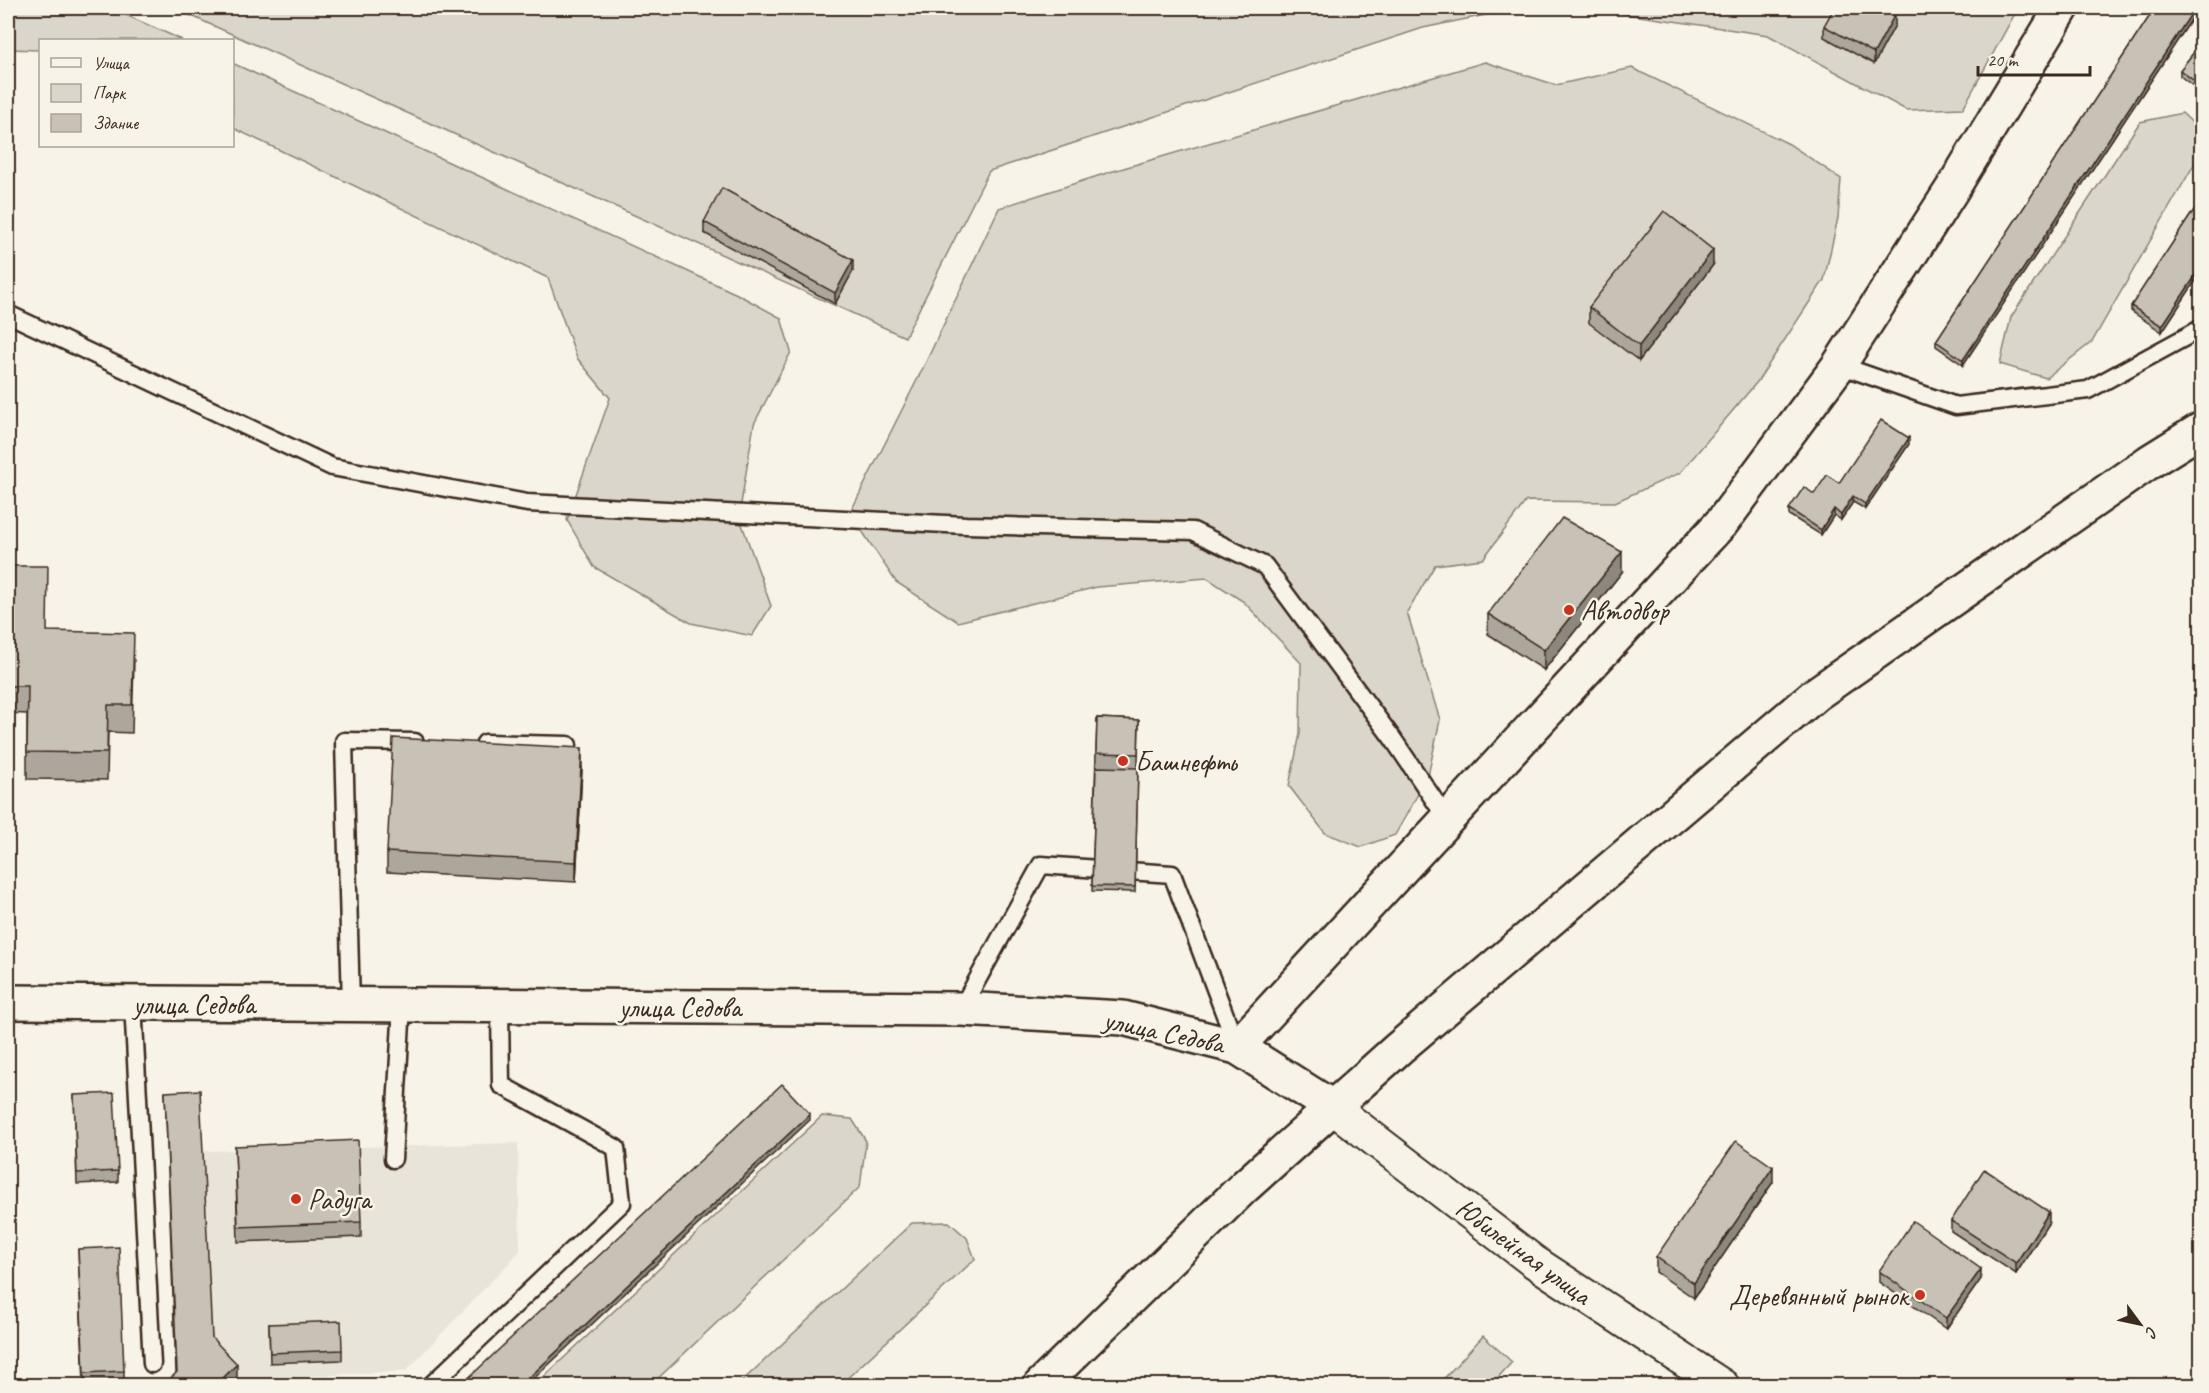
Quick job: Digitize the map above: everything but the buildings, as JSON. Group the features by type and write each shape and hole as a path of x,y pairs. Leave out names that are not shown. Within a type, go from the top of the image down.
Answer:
{"main road":[{"path":"1237,1047 1723,521 1839,365 1951,191 2062,8"},
{"path":"1040,1386 1244,1188 1332,1107 1816,694 2149,462 2202,429"},
{"name":"улица Седова","path":"8,1002 961,1009 1123,1018 1237,1047 1332,1107"}],"street":[{"name":"Юбилейная улица","path":"1332,1107 1533,1261 1718,1384"}],"lane":[{"path":"8,314 332,467 515,501 966,525 1193,531 1265,566 1393,739 1447,819"},
{"path":"1839,365 1956,406 2088,390 2202,328"},
{"path":"351,1005 344,741 426,742"},
{"path":"474,743 568,745"},
{"path":"961,1009 1041,865 1172,874 1237,1047"},
{"path":"133,1003 152,1364"},
{"path":"393,1159 402,1005"},
{"path":"430,1386 622,1203 616,1148 501,1085 500,1006"}],"shaded area":[{"path":"518,1143 520,1251 406,1371 237,1380 212,1354 203,1151"}],"green space":[{"path":"8,8 110,8 180,39 39,39 39,50 8,49"},
{"path":"174,8 1519,8 1423,28 989,171 905,337"},
{"path":"1585,8 2018,8 1963,108 1906,110 1768,35"},
{"path":"1485,62 1556,85 1632,68 1789,144 1841,179 1838,218 1824,280 1757,382 1680,473 1615,502 1526,501 1483,559 1435,565 1407,612 1440,720 1428,776 1395,835 1361,847 1325,833 1289,786 1300,734 1301,663 1244,602 1207,578 1097,587 958,622 896,582 850,513 924,366 999,208 1110,172"},
{"path":"234,64 737,294 781,318 791,352 754,424 739,516 771,606 752,636 691,623 594,567 567,520 610,398 577,358 548,278 234,128"},
{"path":"2182,113 2201,131 2196,161 2092,342 2046,378 2000,364 2011,317 2140,122"},
{"path":"822,1116 852,1119 866,1141 860,1187 651,1385 535,1385"},
{"path":"949,1222 967,1238 975,1259 840,1385 738,1385 912,1223"},
{"path":"1483,1336 1512,1362 1491,1385 1438,1385"}],"place":[{"name":"Автодвор","path":"1569,610"},
{"name":"Башнефть","path":"1123,761"},
{"name":"Радуга","path":"296,1199"},
{"name":"Деревянный рынок","path":"1920,1295"}]}
